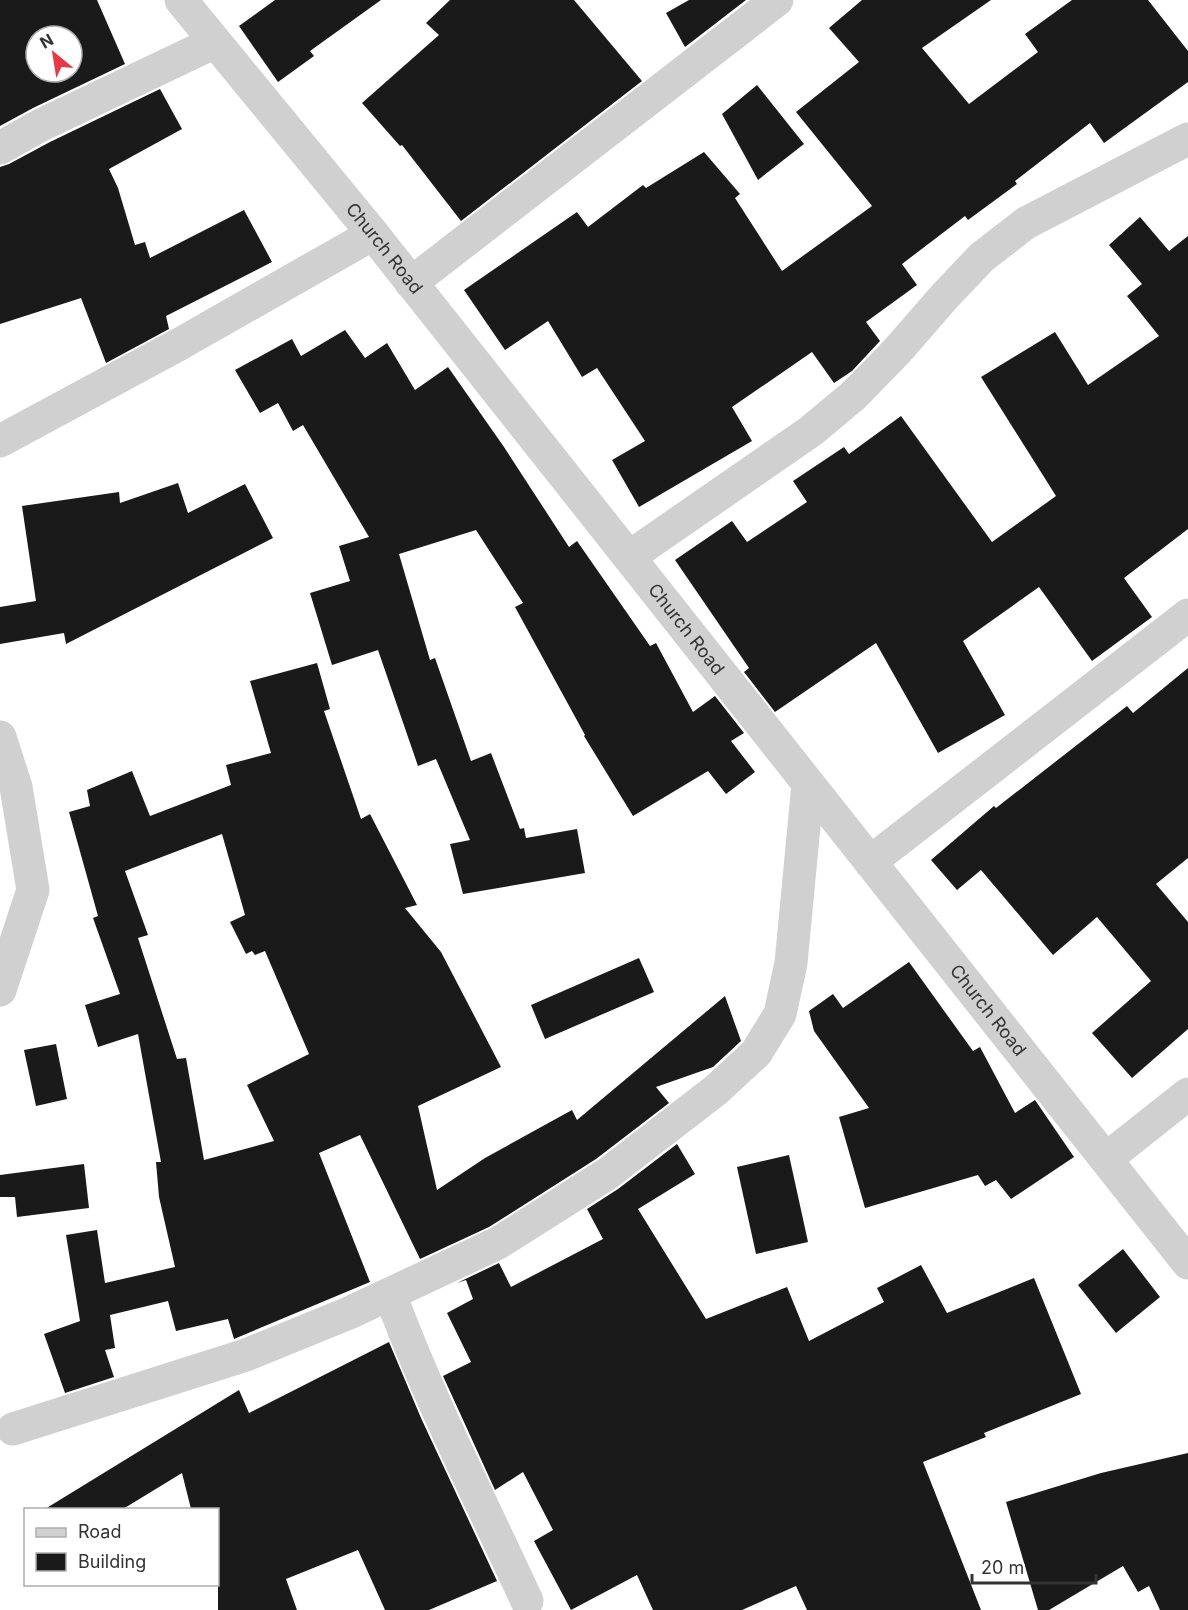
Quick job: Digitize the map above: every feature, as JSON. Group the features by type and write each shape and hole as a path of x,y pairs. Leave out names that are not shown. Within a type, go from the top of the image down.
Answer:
{"street":[{"name":"Church Road","path":"181,0 373,234 1188,1263"},
{"path":"411,283 777,0"},
{"path":"0,148 41,125 215,42"},
{"path":"629,557 811,431 854,395 982,257 1026,223 1188,139"},
{"path":"0,441 178,345 373,234"},
{"path":"870,862 1188,615"},
{"path":"0,737 16,787 33,890 0,990"},
{"path":"13,1429 246,1355 349,1313 498,1243 607,1174 716,1090 756,1053 780,1014 791,963 808,784"},
{"path":"1106,1159 1188,1094"},
{"path":"390,1294 433,1402 527,1601"}],"building":[{"path":"0,0 97,0 125,64 84,84 84,24 24,24 24,84 83,84 0,126"},
{"path":"275,0 381,0 310,51 314,56 278,82 239,26"},
{"path":"450,0 574,0 642,81 461,221 402,145 400,146 362,103 439,35 426,23"},
{"path":"689,0 746,0 685,47 666,13"},
{"path":"862,0 991,0 922,48 969,104 1038,52 1025,34 1072,0 1148,0 1188,51 1188,82 1104,143 1090,123 1015,181 1017,184 968,220 965,216 902,264 917,285 866,322 880,341 852,371 834,383 812,352 732,407 752,441 639,507 612,460 645,441 597,368 582,377 548,321 505,350 464,290 577,212 588,227 643,185 646,188 704,152 740,194 735,198 782,271 872,206 796,112 859,62 829,28"},
{"path":"757,85 804,144 758,180 722,114"},
{"path":"160,89 182,129 109,169 118,188 135,245 145,242 150,258 244,210 272,262 166,316 169,329 106,363 81,298 0,324 0,167"},
{"path":"1140,217 1169,251 1188,236 1188,529 1124,578 1152,617 1092,661 1039,587 963,641 1005,715 938,753 876,643 775,712 744,672 749,668 675,560 732,521 747,542 807,502 793,481 844,447 849,454 901,416 992,542 1056,496 981,377 1055,332 1088,385 1159,336 1127,296 1142,284 1109,245"},
{"path":"345,330 365,358 387,343 415,390 448,367 504,447 569,547 577,541 650,646 656,643 693,712 715,696 744,733 731,741 755,772 726,794 708,771 633,816 584,736 515,607 523,603 476,530 399,554 430,660 435,658 471,761 491,753 520,829 524,828 526,838 577,829 585,873 463,894 450,844 470,840 436,759 418,766 378,650 332,665 310,593 350,581 339,546 369,537 303,425 293,431 278,403 260,413 235,370 292,339 301,356"},
{"path":"178,483 188,513 245,484 273,538 66,644 64,633 0,644 0,607 36,601 22,506 119,492 120,503"},
{"path":"317,663 330,709 324,711 361,819 370,814 417,905 405,908 441,952 501,1067 418,1106 437,1190 485,1158 572,1110 577,1120 725,996 741,1041 713,1067 656,1087 669,1103 596,1159 489,1227 420,1259 360,1135 319,1153 370,1282 234,1339 228,1319 176,1331 168,1301 110,1315 115,1348 105,1350 114,1377 65,1393 44,1334 80,1321 66,1235 97,1230 105,1283 175,1267 159,1197 156,1162 161,1162 138,1034 98,1047 85,1005 120,994 93,918 98,916 69,812 90,806 87,790 132,771 150,816 231,785 226,765 271,753 250,681","holes":["222,834 245,915 230,922 246,954 252,951 255,955 265,951 309,1054 247,1085 274,1141 204,1160 186,1058 177,1059 138,938 148,935 125,871"]},
{"path":"1188,668 1188,858 1156,884 1188,922 1188,1029 1132,1078 1092,1033 1151,981 1097,917 1053,955 981,870 957,890 931,860 994,806 996,808 1127,706 1133,713"},
{"path":"639,958 654,992 545,1039 531,1005"},
{"path":"909,962 973,1051 980,1047 1015,1113 1035,1100 1074,1157 1011,1199 996,1180 985,1186 978,1175 865,1208 839,1117 869,1108 814,1031 809,1011 833,994 843,1008"},
{"path":"56,1044 67,1099 36,1106 24,1050"},
{"path":"677,1144 695,1174 638,1209 706,1319 787,1287 809,1341 884,1302 877,1288 921,1265 947,1313 1034,1278 1081,1394 984,1433 986,1437 923,1462 981,1610 807,1610 796,1586 742,1610 653,1610 637,1575 571,1610 534,1541 553,1530 523,1472 495,1490 443,1376 471,1362 447,1313 473,1299 466,1280 457,1283 499,1263 511,1287 603,1239 587,1209 618,1189"},
{"path":"789,1155 808,1242 756,1254 737,1167"},
{"path":"84,1164 89,1208 17,1217 15,1197 0,1197 0,1175"},
{"path":"1123,1249 1160,1297 1116,1333 1078,1285"},
{"path":"389,1342 421,1418 497,1581 429,1610 385,1610 358,1550 286,1579 297,1610 218,1610 219,1508 191,1508 182,1473 125,1508 47,1508 239,1390 249,1413"},
{"path":"1188,1453 1188,1610 1160,1610 1149,1586 1138,1592 1123,1566 1049,1610 1038,1610 1006,1502 1101,1473"}]}
